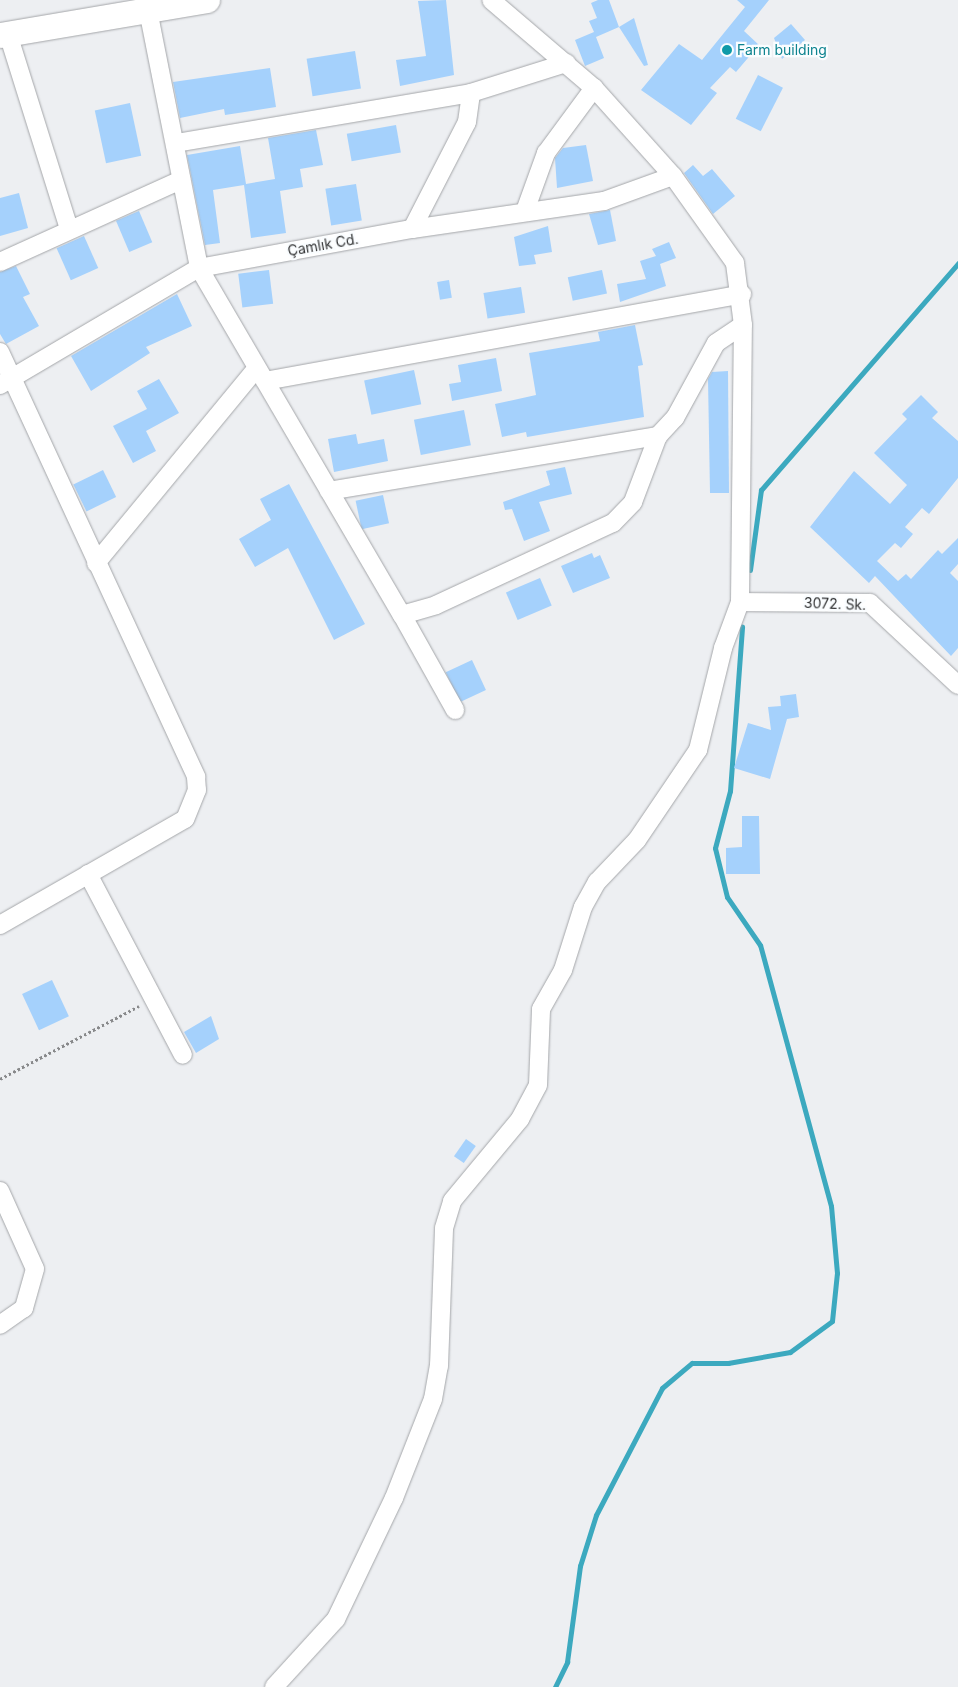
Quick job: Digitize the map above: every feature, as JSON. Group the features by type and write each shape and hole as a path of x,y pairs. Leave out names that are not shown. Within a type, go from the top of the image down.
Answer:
{"street":[{"path":"69,229 4,34 207,0"},
{"path":"274,1687 336,1619 394,1498 433,1399 439,1366 444,1228 452,1201 520,1119 538,1085 541,1009 563,970 583,908 597,882 637,840 698,750 723,648 740,602 742,294 729,251 673,176 594,88 491,0"},
{"path":"148,10 176,143 181,180 199,268 402,615 454,710"},
{"path":"176,143 471,93 566,63"},
{"path":"525,211 546,153 594,88"},
{"path":"412,229 467,122 471,93"},
{"name":"Çamlık Cd.","path":"6,382 199,268 412,229 525,211 604,201 673,176"},
{"path":"0,262 69,229 181,180"},
{"path":"96,563 261,375 742,294"},
{"path":"402,615 436,605 612,523 639,490 658,436 675,418 716,343 743,326"},
{"path":"0,352 6,382 96,563 196,777 197,790 185,819 0,925"},
{"path":"329,491 658,436"},
{"name":"3072. Sk.","path":"740,602 870,603 958,685"},
{"path":"88,874 183,1055"},
{"path":"0,1192 35,1269 24,1308 0,1325"}],"path":[{"path":"0,1079 154,999"}],"building":[{"path":"446,0 454,75 400,86 396,60 426,56 418,1"},
{"path":"598,0 609,0 619,27 596,37 604,58 585,66 575,40 594,32 589,21 597,18 591,3"},
{"path":"737,0 769,0 744,31 759,45 736,72 730,67 710,88 717,93 691,125 641,90 679,44 702,60 745,7"},
{"path":"634,18 648,65 644,66 619,27"},
{"path":"791,24 805,40 782,59 774,38"},
{"path":"355,51 361,89 313,96 307,59"},
{"path":"270,68 276,107 225,115 224,109 180,118 173,82"},
{"path":"758,75 783,88 761,131 736,119"},
{"path":"130,103 141,156 106,163 95,110"},
{"path":"396,125 401,153 352,161 347,134"},
{"path":"316,130 323,165 300,169 303,187 280,191 286,233 251,238 244,185 213,190 220,243 205,245 187,155 240,146 246,184 275,179 268,138"},
{"path":"586,145 593,181 557,188 555,158 563,148"},
{"path":"693,165 703,176 712,169 735,196 713,214 684,173"},
{"path":"356,184 362,221 331,225 325,189"},
{"path":"19,193 28,228 0,236 0,198"},
{"path":"610,210 616,241 598,245 589,214"},
{"path":"139,211 152,242 129,252 116,221"},
{"path":"548,226 552,252 534,255 536,264 519,266 514,237"},
{"path":"84,236 98,268 71,280 57,248"},
{"path":"669,242 676,258 660,264 666,286 620,302 617,284 646,279 640,261 656,256 652,249"},
{"path":"16,266 30,294 23,297 39,326 6,344 0,334 0,272"},
{"path":"269,270 273,304 242,308 238,274"},
{"path":"602,270 607,293 573,301 568,277"},
{"path":"449,280 452,298 440,300 437,282"},
{"path":"521,287 525,313 488,319 483,293"},
{"path":"177,294 192,326 146,347 150,353 91,391 71,356"},
{"path":"635,325 643,365 638,366 644,417 527,437 526,432 502,437 495,404 536,395 529,353 600,341 598,332"},
{"path":"496,358 502,391 452,401 449,384 461,382 458,365"},
{"path":"414,370 421,404 371,415 364,381"},
{"path":"728,371 729,493 710,493 708,379 712,372"},
{"path":"159,379 179,413 146,431 156,451 133,463 113,426 147,409 137,391"},
{"path":"921,395 938,412 932,418 958,441 958,478 929,514 922,508 905,527 913,534 901,548 895,543 877,561 898,581 906,574 911,579 938,550 942,554 958,538 958,564 950,573 958,581 958,648 951,656 875,576 869,583 810,527 854,471 890,504 907,485 874,453 907,419 902,414"},
{"path":"464,410 471,445 421,455 414,420"},
{"path":"356,434 358,444 384,439 388,461 334,472 328,439"},
{"path":"565,467 572,494 539,502 550,531 524,541 512,509 505,510 503,502 550,485 546,471"},
{"path":"103,470 116,497 86,511 73,484"},
{"path":"289,484 365,624 334,640 288,548 255,567 239,539 271,520 260,499"},
{"path":"383,495 389,523 362,529 356,501"},
{"path":"592,553 594,558 600,555 610,578 573,593 561,566"},
{"path":"540,578 552,606 518,620 506,592"},
{"path":"472,660 486,690 460,702 446,672"},
{"path":"796,694 799,717 787,719 770,779 734,768 748,723 771,730 768,707 781,706 780,696"},
{"path":"742,816 759,816 760,874 726,874 726,848 742,847"},
{"path":"52,980 69,1016 39,1030 22,994"},
{"path":"211,1016 219,1039 196,1053 184,1032"},
{"path":"466,1139 476,1146 464,1163 454,1156"}],"waterway":[{"path":"750,570 761,490 958,263"},
{"path":"555,1687 567,1662 580,1566 596,1515 662,1388 692,1363 728,1363 790,1352 832,1321 837,1273 831,1206 760,945 727,897 715,848 730,791 742,626"}],"place":[{"name":"Farm building","path":"727,50"}]}
